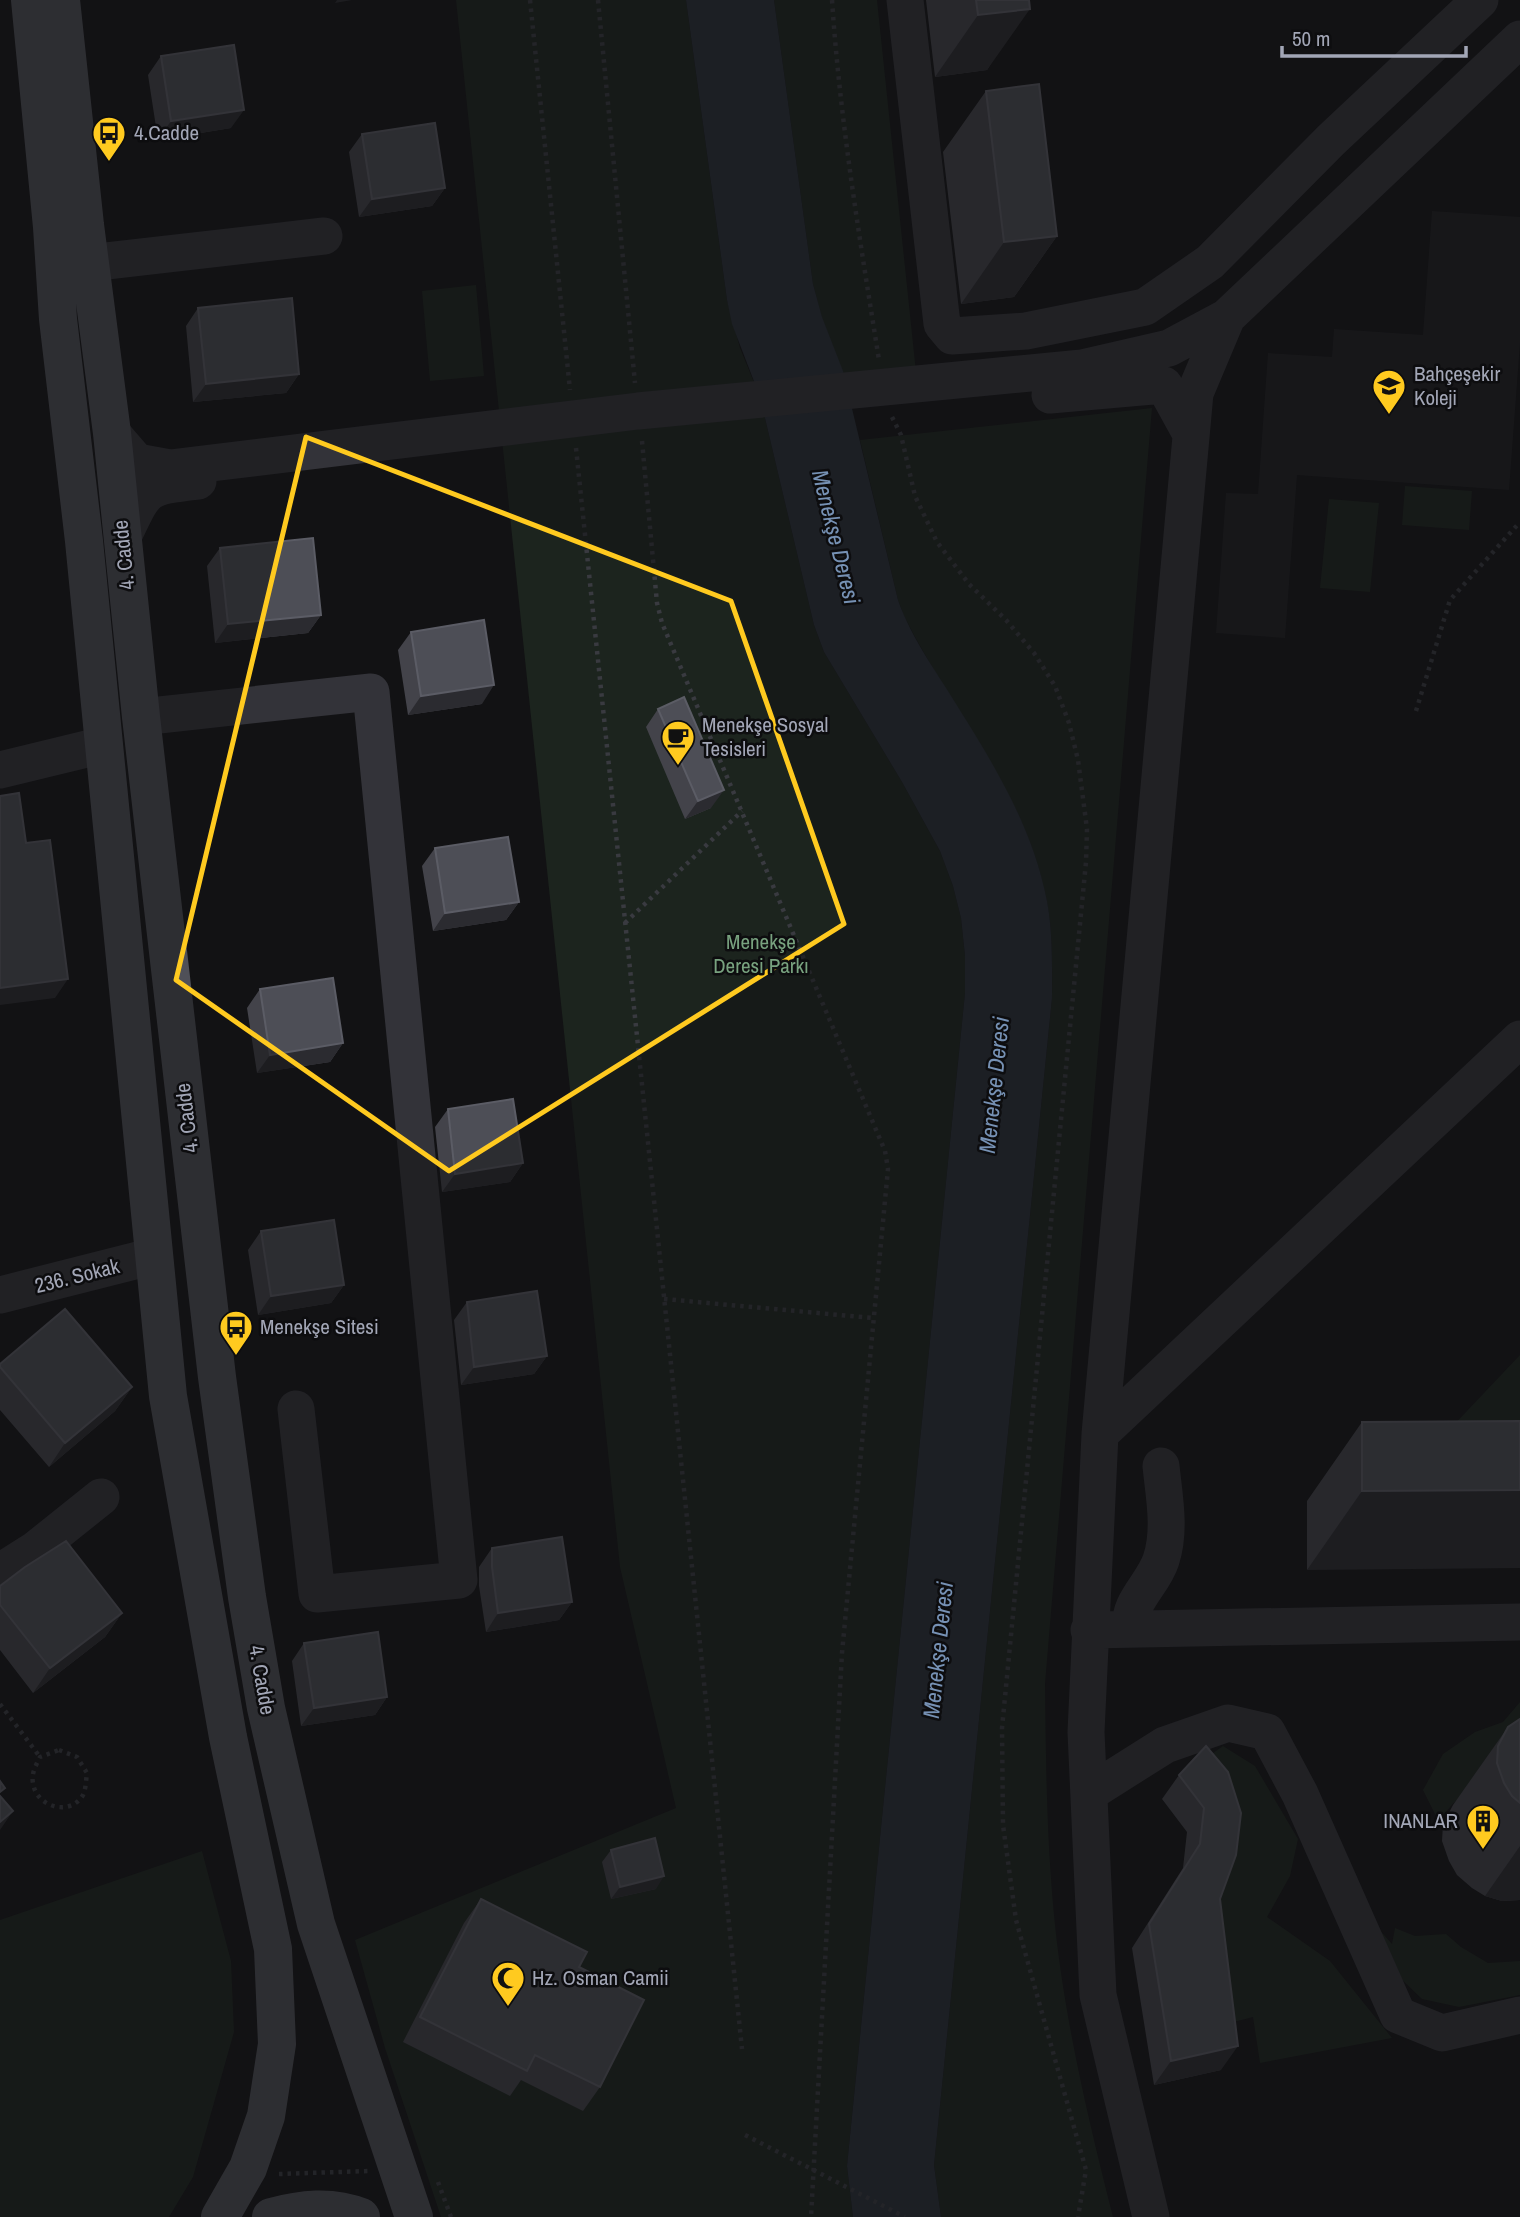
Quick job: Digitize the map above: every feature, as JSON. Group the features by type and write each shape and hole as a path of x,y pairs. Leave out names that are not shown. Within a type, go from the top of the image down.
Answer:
{"main road":[{"path":"4,0 27,177 68,226"},
{"name":"4. Cadde","path":"30,0 68,226 89,263 112,433 141,717 217,1377 247,1597 266,1708 316,1924 414,2217"},
{"name":"4. Cadde","path":"61,0 68,226 58,319 84,541 168,1396 228,1737 273,1949 277,2044 266,2116 248,2168 220,2217"},
{"path":"68,226 93,127 85,0"},
{"path":"271,2217 301,2209 346,2211 361,2217"}],"street":[{"path":"112,433 137,462 170,468 881,395 1082,368 1169,348 1227,317 1513,45 1474,6 1331,140 1210,262 1146,307 1026,331 952,336 942,324 905,0"},
{"path":"89,263 324,236"},
{"path":"1151,2217 1098,1995 1086,1732 1089,1630 1100,1434 1195,393 1227,317"},
{"path":"881,395 1164,385 1210,358"},
{"path":"1164,385 1191,434"},
{"path":"122,537 140,499 159,486 574,428"},
{"path":"141,717 370,692 459,1580 317,1594 296,1409"},
{"path":"0,770 103,745"},
{"path":"1100,1434 1520,1040"},
{"name":"236. Sokak","path":"0,1295 154,1256"},
{"path":"1131,1629 1129,1619 1143,1590 1157,1571 1163,1553 1166,1514 1161,1466"},
{"path":"0,1573 36,1549 101,1497"},
{"path":"1089,1630 1520,1622"},
{"path":"1089,1793 1165,1745 1228,1723 1267,1732 1300,1794 1398,2015 1442,2033 1520,2015"}],"path":[{"path":"530,0 742,2049"},
{"path":"597,0 657,603 662,623 885,1151 888,1169 842,1653 811,2217"},
{"path":"832,0 839,89 881,395 901,435 915,496 937,542 969,584 1006,620 1034,653 1055,686 1069,723 1084,797 1086,862 1002,1728 1003,1825 1016,1920 1086,2171 1078,2217"},
{"path":"1416,712 1450,600 1520,522"},
{"path":"625,923 742,811"},
{"path":"664,1299 873,1318"},
{"path":"0,1704 40,1757"},
{"path":"59,1750 76,1758 87,1773 83,1795 70,1806 57,1807 44,1802 32,1785 40,1757 59,1750"},
{"path":"745,2135 905,2217"},
{"path":"276,2174 372,2171"}],"highlighted area":[{"path":"306,437 731,601 844,924 449,1171 176,980"}],"shaded area":[{"name":"Bahçeşekir Koleji","path":"1432,211 1520,217 1520,343 1509,490 1297,475 1285,638 1216,633 1226,493 1258,494 1268,353 1332,357 1334,329 1423,335"}],"green space":[{"name":"Menekşe Deresi Parkı","path":"456,0 686,0 727,300 740,348 760,397 814,625 824,652 940,851 961,918 965,993 847,2166 853,2217 441,2217 385,2048 355,1940 676,1808 620,1567"},
{"path":"774,0 877,0 916,372 845,378 822,318 813,284"},
{"path":"476,285 484,376 430,381 422,291"},
{"path":"1152,408 1045,1684 1050,1861 1060,1966 1083,2092 1113,2217 941,2217 934,2165 1052,998 1051,938 1047,902 1023,825 1006,789 904,616 860,440"},
{"path":"1405,486 1472,491 1469,530 1402,525"},
{"path":"1329,499 1379,503 1370,592 1320,588"},
{"path":"1520,1355 1520,1453 1448,1431"},
{"path":"1520,1702 1520,1794 1482,1791 1464,1795 1456,1800 1439,1822 1423,1790 1443,1754 1475,1732 1503,1722"},
{"path":"1223,1746 1255,1766 1298,1839 1290,1876 1267,1917 1330,1961 1392,2038 1260,2063 1253,2017 1230,2023 1189,1770"},
{"path":"202,1851 231,1961 234,2032 193,2177 169,2217 0,2217 0,1920"},
{"path":"1376,1926 1392,1944 1395,1928 1415,1936 1446,1934 1461,1947 1488,1963 1520,1961 1520,1995 1459,2007 1422,1999 1396,1974"}],"water":[{"name":"Menekşe Deresi","path":"686,0 774,0 813,284 822,317 843,371 898,600 918,643 1013,803 1041,875 1049,913 1052,998 934,2165 941,2217 853,2217 847,2166 965,993 961,918 940,851 824,652 814,625 760,397 732,324 727,300"}],"building":[{"path":"976,0 1029,0 1030,9 978,15"},
{"path":"234,45 244,110 171,121 161,56"},
{"path":"1039,84 1057,236 1004,242 986,91"},
{"path":"435,123 445,188 372,199 362,134"},
{"path":"292,298 299,374 206,384 198,308"},
{"path":"313,538 321,615 228,624 220,548"},
{"path":"484,620 494,685 421,696 411,632"},
{"path":"684,697 724,790 698,801 658,709"},
{"path":"19,793 26,843 50,840 68,979 0,988 0,796"},
{"path":"508,837 519,902 445,913 435,848"},
{"path":"333,978 343,1043 270,1055 260,989"},
{"path":"513,1099 523,1163 455,1174 448,1109"},
{"path":"334,1220 344,1285 271,1296 261,1231"},
{"path":"537,1291 547,1356 474,1367 467,1302"},
{"path":"65,1309 132,1387 65,1443 0,1364"},
{"path":"1520,1421 1520,1490 1362,1491 1362,1422"},
{"path":"562,1537 572,1602 498,1613 492,1548"},
{"path":"66,1541 122,1613 50,1668 0,1605 0,1586"},
{"path":"378,1632 387,1697 314,1708 304,1643"},
{"path":"1520,1719 1520,1803 1504,1783 1497,1763 1498,1746 1508,1727"},
{"path":"1206,1746 1228,1772 1241,1813 1236,1855 1220,1899 1238,2046 1171,2061 1149,1924 1200,1844 1204,1808 1179,1775"},
{"path":"0,1796 13,1811 0,1822"},
{"path":"655,1838 664,1876 620,1887 611,1850"},
{"name":"Hz. Osman Camii","path":"481,1899 587,1952 579,1967 644,2000 600,2087 535,2055 527,2071 420,2017"}],"place":[{"name":"4.Cadde","path":"109,163"},
{"name":"Bahçeşekir Koleji","path":"1389,416"},
{"name":"Menekşe Sosyal Tesisleri","path":"678,767"},
{"name":"Menekşe Sitesi","path":"236,1357"},
{"name":"INANLAR","path":"1483,1851"},
{"name":"Hz. Osman Camii","path":"508,2008"}]}
